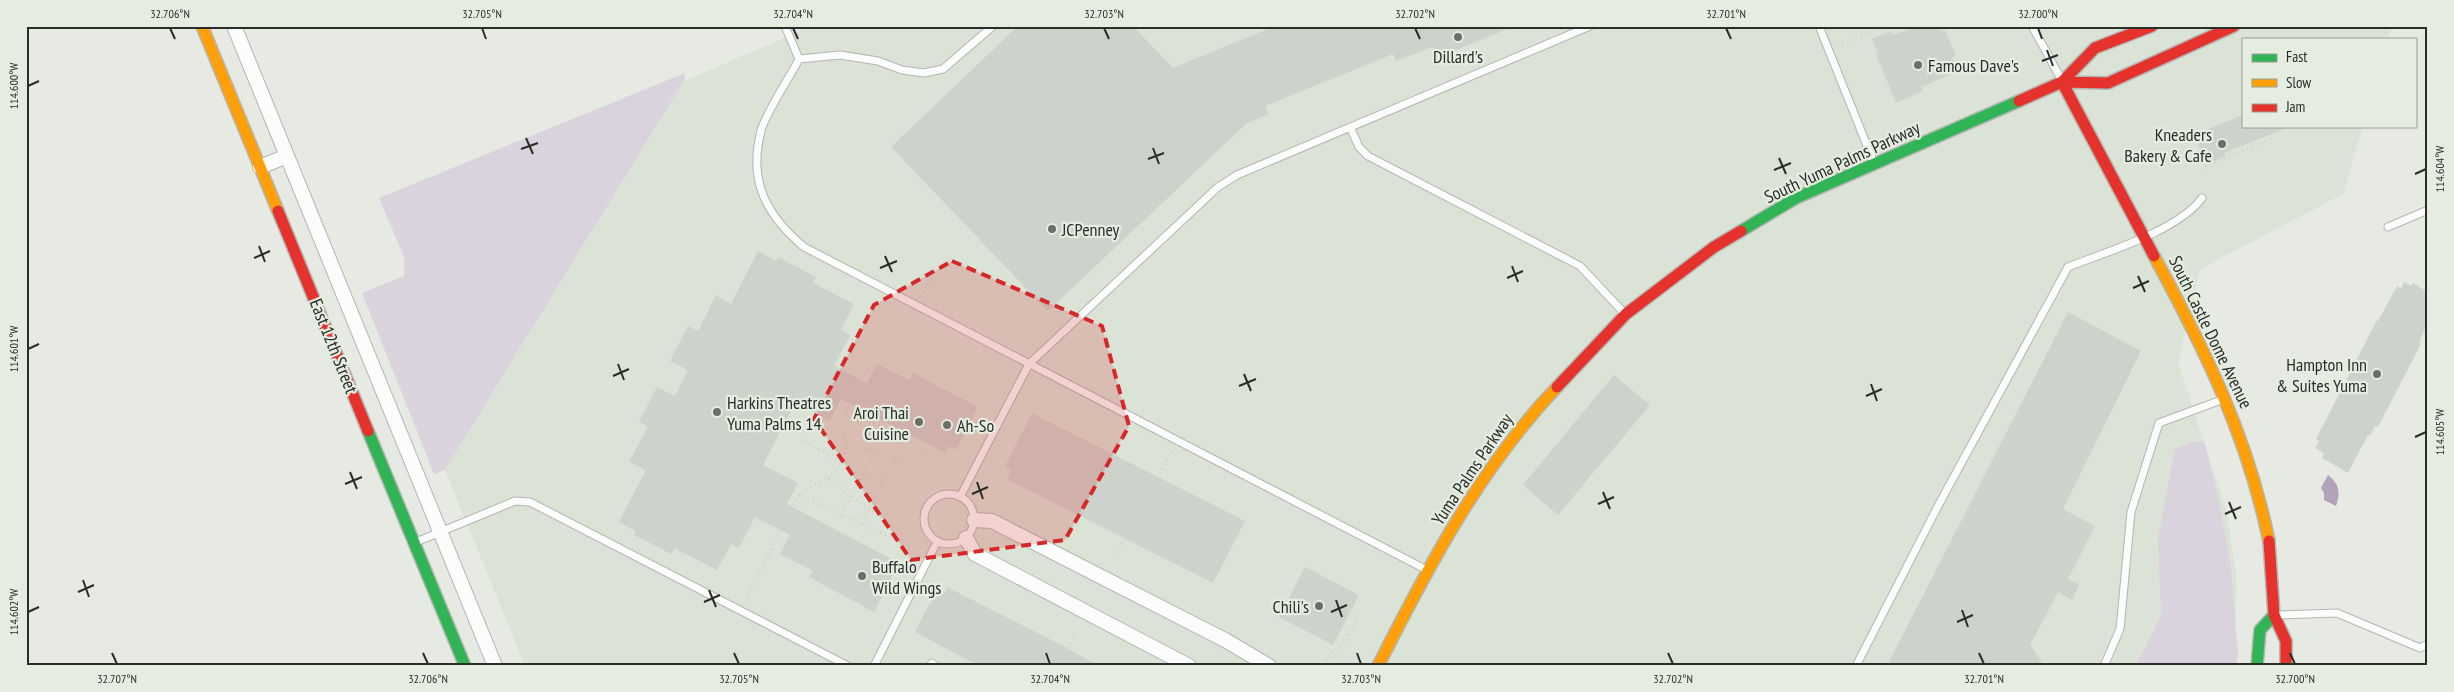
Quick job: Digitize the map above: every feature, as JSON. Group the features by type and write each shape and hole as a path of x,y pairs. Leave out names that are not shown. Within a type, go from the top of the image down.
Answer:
{"street":[{"name":"East 12th Street","path":"202,26 465,666"},
{"name":"East 12th Street","path":"234,26 495,666"},
{"path":"2062,82 2095,48 2152,26"},
{"path":"2062,82 2108,83 2234,26"},
{"name":"South Yuma Palms Parkway","path":"1626,314 1714,247 1796,198 2062,82"},
{"name":"South Castle Dome Avenue","path":"2062,82 2145,237 2226,398 2250,463 2262,506 2270,544 2274,615 2286,641 2286,666"},
{"path":"260,167 287,156"},
{"name":"Yuma Palms Parkway","path":"1378,666 1427,570 1480,482 1532,413 1626,314"},
{"path":"974,520 992,521 1225,640 1270,666"},
{"path":"966,538 975,554 1189,666"},
{"path":"2257,666 2260,630 2274,615"}],"lane":[{"path":"785,26 800,59"},
{"path":"800,59 840,55 878,61 902,70 924,73 943,69 993,26"},
{"path":"960,497 1029,364 1218,187 1237,175 1590,26"},
{"path":"1819,26 1874,164"},
{"path":"2032,26 2062,82"},
{"path":"800,59 761,129 756,159 760,189 771,214 784,230 804,246 1427,570"},
{"path":"1350,127 1359,148 1368,156 1580,266 1626,314"},
{"path":"1856,666 1938,506 2068,267 2145,237 2184,216 2202,198"},
{"path":"2388,227 2428,210"},
{"path":"2104,666 2120,629 2131,512 2159,423 2226,398"},
{"path":"945,495 960,497 970,506 974,520 973,526 966,538 952,544 938,542 926,531 924,523 926,508 931,502 945,495"},
{"path":"415,543 515,501 530,502 848,666"},
{"path":"874,666 938,542"},
{"path":"2274,615 2337,613 2420,648 2428,644"},
{"path":"930,666 932,663 936,666"}],"path":[{"path":"1842,44 1886,26"},
{"path":"2201,169 2273,138"},
{"path":"924,293 936,277"},
{"path":"748,594 799,496 814,484 828,479 843,462 846,443 842,421 897,306"},
{"path":"848,408 941,461"},
{"path":"841,515 886,430"},
{"path":"801,439 900,494"},
{"path":"861,524 904,440"},
{"path":"846,443 928,468"},
{"path":"1117,554 1172,450"},
{"path":"828,479 895,527"},
{"path":"799,496 899,541"},
{"path":"1325,666 1330,654 1346,641 1357,619 1352,613"},
{"path":"1060,666 1075,634"}],"highlighted area":[{"path":"952,261 1102,326 1129,426 1065,540 911,560 814,419 874,305"}],"shaded area":[{"path":"812,26 2392,26 2388,38 2242,38 2242,128 2362,128 2343,194 2200,269 2178,363 2226,509 2236,574 2236,666 525,666 445,470 684,81"},
{"path":"685,73 684,81 445,470 434,474 362,293 404,276 404,257 379,198"},
{"path":"2204,441 2218,497 2230,559 2238,654 2236,666 2136,666 2161,616 2158,538 2175,449 2191,442"},
{"path":"2328,475 2337,485 2338,497 2336,506 2324,500 2324,493 2321,488"}],"building":[{"name":"JCPenney","path":"1018,26 1133,26 1173,68 1275,26 1512,27 1437,58 1432,47 1396,61 1393,54 1265,106 1268,114 1247,123 1048,311 891,147"},
{"name":"Famous Dave's","path":"1920,26 1939,26 1941,31 1945,30 1956,56 1952,57 1958,71 1921,87 1923,91 1896,103 1876,54 1878,53 1872,39 1891,31 1892,35"},
{"name":"Kneaders Bakery & Cafe","path":"2242,115 2242,128 2286,128 2224,153 2226,156 2206,164 2194,135"},
{"name":"Harkins Theatres Yuma Palms 14","path":"758,251 776,261 778,257 816,277 813,283 854,304 841,330 850,335 834,366 867,383 877,364 909,380 913,373 978,407 956,450 949,446 945,453 841,399 830,421 795,403 763,465 798,483 787,504 899,563 874,612 809,577 813,571 780,554 790,535 755,517 739,548 731,544 717,570 675,548 671,554 634,535 636,531 619,522 646,470 629,462 648,427 639,422 657,387 675,396 688,370 670,361 688,326 698,331 716,295 731,304"},
{"name":"Hampton Inn & Suites Yuma","path":"2404,282 2411,286 2413,283 2428,292 2428,321 2419,343 2421,344 2378,427 2375,426 2370,436 2368,435 2348,473 2322,458 2324,453 2315,448 2319,441 2316,439 2377,320 2397,286 2401,289"},
{"path":"2068,312 2141,351 2063,509 2095,526 2068,579 2079,585 2072,600 2058,592 2030,645 2045,666 1887,666"},
{"path":"1614,375 1650,405 1558,515 1523,485"},
{"path":"1032,413 1245,521 1213,583 1007,479 1011,470 1005,466"},
{"name":"Chili's","path":"1305,567 1359,595 1333,645 1279,617"},
{"path":"947,587 1099,666 979,666 915,632 936,591 944,594"}],"traffic: fast":[{"path":"1741,231 1796,198 2019,101"},
{"path":"368,431 465,666"},
{"path":"2257,666 2260,630 2274,615"}],"traffic: slow":[{"path":"202,26 278,211"},
{"path":"2154,256 2190,325 2222,394 2249,465 2269,541"},
{"path":"1378,666 1416,592 1457,520 1504,451 1529,418 1557,387"}],"traffic: jam":[{"path":"2019,101 2062,82 2095,48 2152,26"},
{"path":"2062,82 2108,83 2234,26"},
{"path":"2062,82 2154,256"},
{"path":"278,211 368,431"},
{"path":"1557,387 1626,314 1714,247 1741,231"},
{"path":"2269,541 2274,615 2286,641 2286,666"}],"place":[{"name":"Dillard's","path":"1458,37"},
{"name":"Famous Dave's","path":"1918,65"},
{"name":"Kneaders Bakery & Cafe","path":"2222,144"},
{"name":"JCPenney","path":"1052,229"},
{"name":"Hampton Inn & Suites Yuma","path":"2377,374"},
{"name":"Harkins Theatres Yuma Palms 14","path":"717,412"},
{"name":"Aroi Thai Cuisine","path":"919,422"},
{"name":"Ah-So","path":"947,425"},
{"name":"Buffalo Wild Wings","path":"862,576"},
{"name":"Chili's","path":"1319,606"}]}
